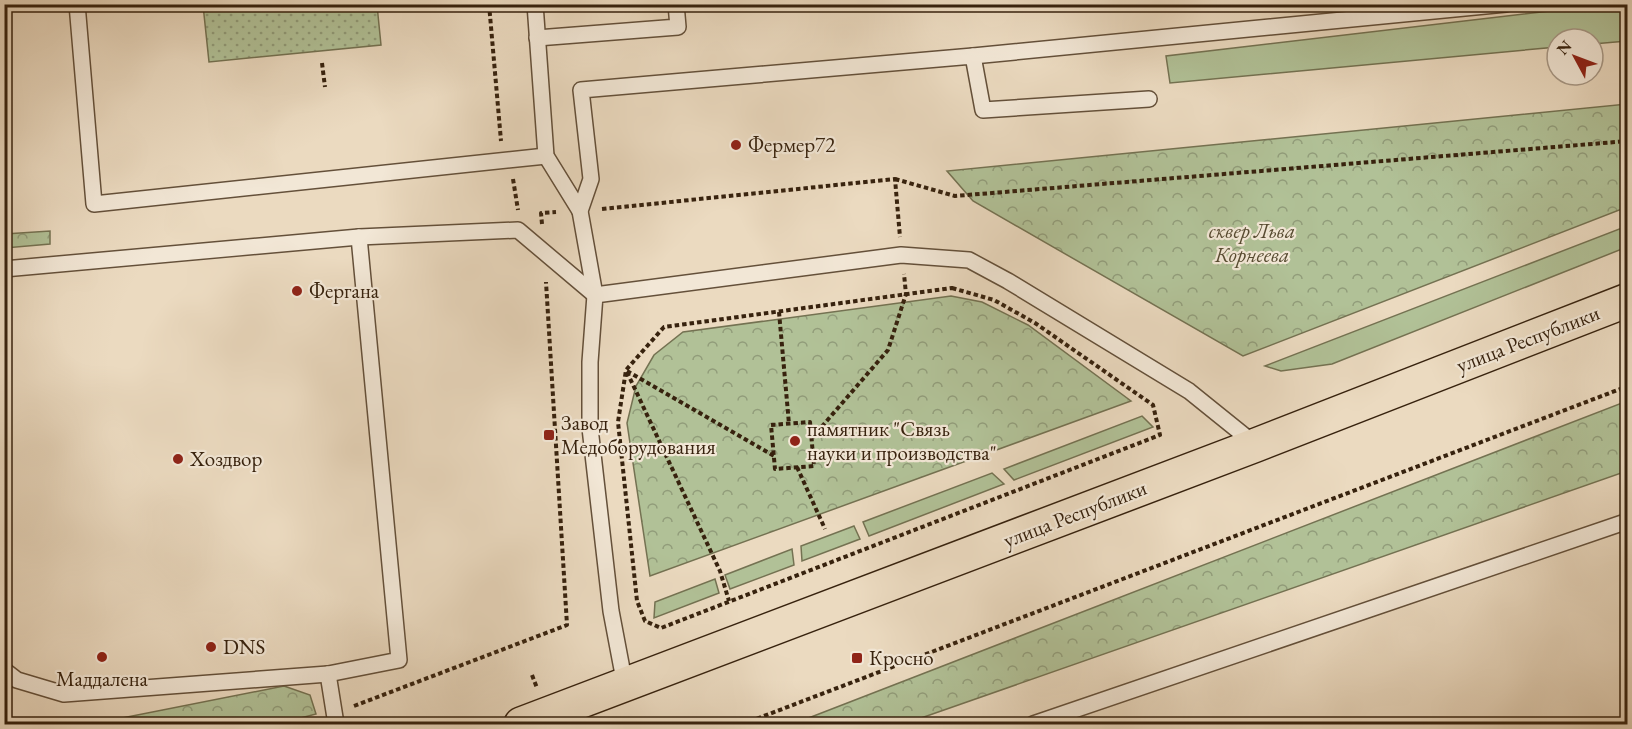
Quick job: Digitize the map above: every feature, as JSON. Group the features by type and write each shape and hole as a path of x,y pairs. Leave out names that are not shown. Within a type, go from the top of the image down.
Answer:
{"main road":[{"name":"улица Республики","path":"521,724 1256,445 1628,300"}],"lane":[{"path":"77,4 94,204 546,156"},
{"path":"535,4 546,156 580,211 595,295 590,362 590,428 611,611 625,685"},
{"path":"537,38 678,27 676,4"},
{"path":"580,211 591,179 581,90 973,56 1506,4"},
{"path":"973,56 983,110 1149,99"},
{"path":"4,268 359,237 518,230 595,295 901,255 969,260 1008,281 1189,391 1256,445"},
{"path":"4,670 17,680 64,694 327,674 399,660 359,237"},
{"path":"1033,724 1628,521"},
{"path":"327,674 335,719"}],"path":[{"path":"489,4 502,151 510,159 519,214"},
{"path":"322,63 325,87"},
{"path":"530,214 895,179 955,196 1628,141"},
{"path":"812,438 888,350 906,294 895,179"},
{"path":"306,724 335,719 567,625 542,213"},
{"path":"952,288 994,300 1035,323 1153,405 1160,435 661,628 645,621 637,601 618,422 626,370 664,327 779,312 952,288"},
{"path":"779,312 789,424"},
{"path":"626,370 720,570 729,601"},
{"path":"626,370 774,456"},
{"path":"743,724 1628,386"},
{"path":"810,422 812,438 814,466 775,469 771,425 810,422"},
{"path":"797,467 825,529"}],"green space":[{"path":"1610,4 1627,5 1627,41 1605,43 1605,27 1545,27 1545,48 1170,83 1166,56"},
{"path":"203,5 377,5 381,45 209,62"},
{"name":"сквер Льва Корнеева","path":"1627,104 1627,207 1243,356 973,201 947,171"},
{"path":"1627,226 1627,247 1332,364 1281,371 1265,366"},
{"path":"50,231 50,244 5,248 5,234"},
{"path":"951,296 982,302 1028,325 1131,401 650,576 627,423 636,386 654,355 683,332"},
{"path":"1627,401 1627,471 904,724 793,724"},
{"path":"1142,416 1153,427 1014,480 1004,469"},
{"path":"992,473 1004,484 869,536 863,522"},
{"path":"854,526 860,539 802,561 801,546"},
{"path":"792,549 794,565 730,589 725,575"},
{"path":"715,579 719,593 654,618 655,602"},
{"path":"284,686 310,695 316,714 278,724 23,724 17,722 107,721"}],"place":[{"name":"Фермер72","path":"736,145"},
{"name":"Фергана","path":"297,291"},
{"name":"Завод Медоборудования","path":"549,435"},
{"name":"памятник \"Связь науки и производства\"","path":"795,441"},
{"name":"Хоздвор","path":"178,459"},
{"name":"DNS","path":"211,647"},
{"name":"Маддалена","path":"102,657"},
{"name":"Кросно","path":"857,658"}]}
